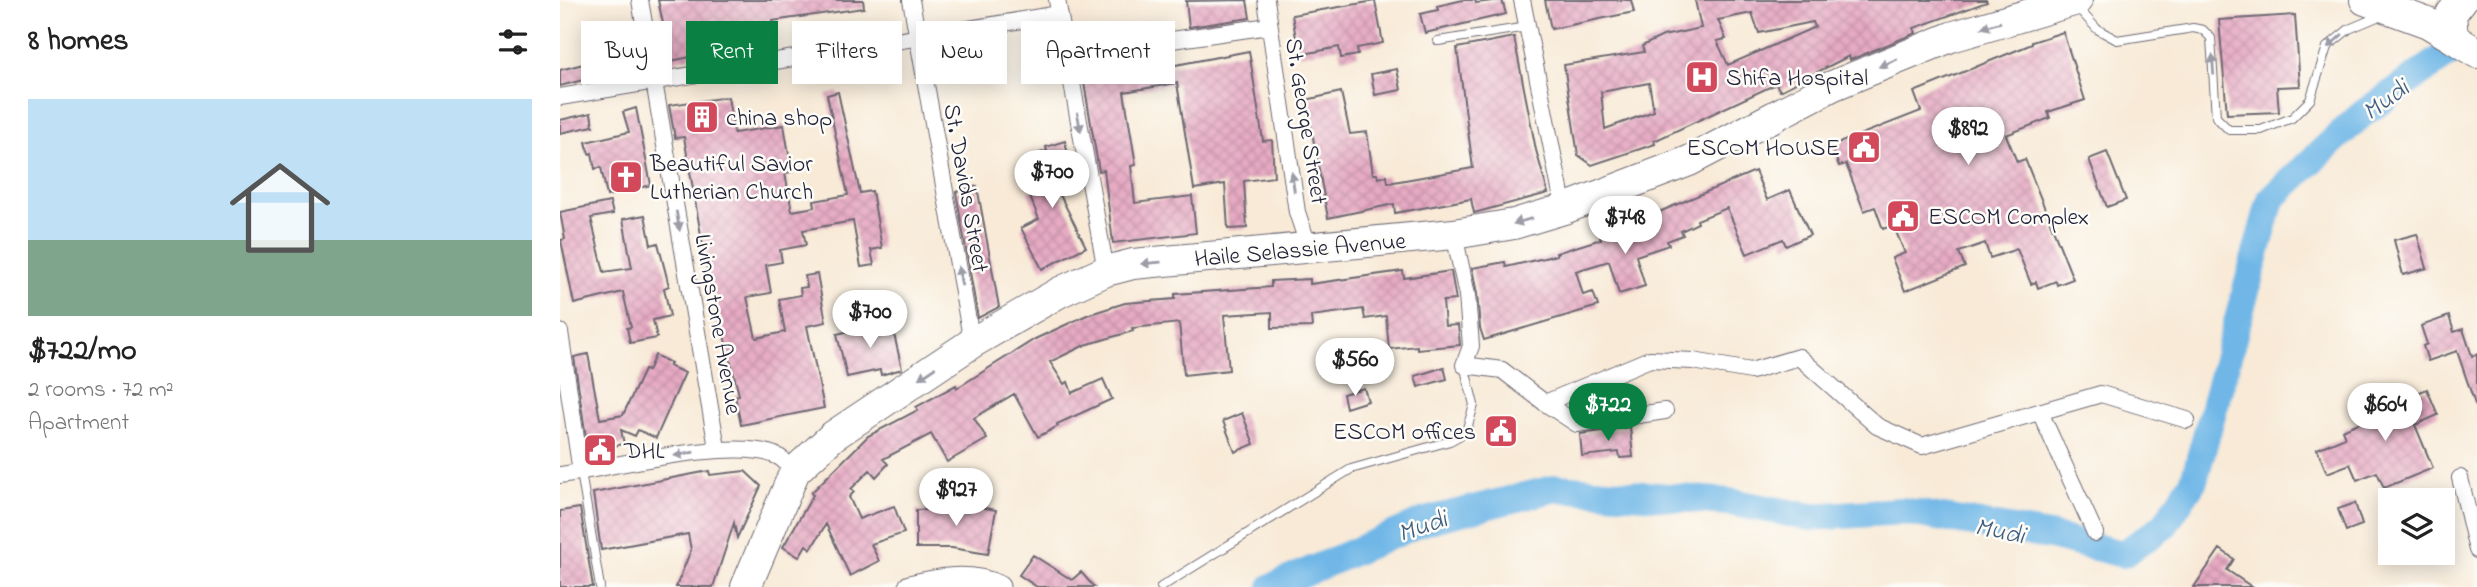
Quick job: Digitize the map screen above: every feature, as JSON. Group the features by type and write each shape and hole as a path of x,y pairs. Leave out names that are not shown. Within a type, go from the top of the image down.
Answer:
{"highway":[{"path":"2365,0 2428,23 2465,45"},
{"path":"2462,0 2451,14 2465,45"},
{"name":"Haile Selassie Avenue","path":"747,586 795,471 834,436 972,343 1060,292 1105,271 1133,264 1454,234 1514,224 1564,209 1689,161 1832,86 1951,37 2074,1"}],"street":[{"name":"Livingstone Avenue","path":"640,0 644,21"},
{"name":"St. Davids Street","path":"911,0 916,31"},
{"name":"St. George Street","path":"1266,0 1297,212 1309,248"},
{"path":"1522,0 1564,209"},
{"path":"992,21 1058,7"},
{"path":"1175,40 1269,26"},
{"path":"672,78 916,37"},
{"path":"560,97 636,84"},
{"name":"Livingstone Avenue","path":"655,84 717,448"},
{"name":"St. Davids Street","path":"925,84 972,343"},
{"path":"1073,84 1105,271"},
{"path":"1454,234 1466,295 1471,346 1464,365 1503,370 1577,424 1665,411"},
{"path":"560,332 581,472"},
{"path":"1545,403 1650,359 1693,361 1751,371 1799,357 1877,426 1922,446 2101,394 2187,420"},
{"path":"2040,412 2095,533"},
{"path":"560,475 717,448 757,451 778,456 795,471"},
{"path":"2460,478 2477,550"},
{"path":"911,587 939,580 963,579 998,587"}],"lane":[{"path":"2074,1 2097,29 2117,40 2193,28 2203,30 2211,38 2217,117 2229,130 2262,130 2292,118 2310,100 2326,47 2349,29 2395,10"},
{"path":"1438,41 1527,27"},
{"path":"1161,587 1351,469 1450,441 1466,432 1474,405 1464,365"},
{"path":"581,472 600,587"}],"building":[{"path":"658,0 863,0 864,8 772,21 686,21 686,58 672,61 672,21 662,21"},
{"path":"1247,0 1250,18 1189,27 1186,1"},
{"path":"1475,0 1476,3 1502,0 1506,14 1425,33 1420,14 1438,10 1437,6"},
{"path":"1545,0 1631,0 1634,12 1551,29"},
{"path":"1695,0 1987,2 1914,28 1916,33 1850,60 1849,56 1780,91 1776,84 1654,141 1655,144 1592,165 1578,155 1564,65 1644,52 1642,46 1663,36 1701,28","holes":["1752,13 1759,33 1813,22 1815,27 1728,65 1717,41 1726,39 1718,20","1649,83 1654,111 1605,129 1601,92"]},
{"path":"1375,1 1383,43 1357,48 1358,55 1341,58 1339,47 1299,55 1292,15"},
{"path":"2295,15 2300,86 2277,87 2279,112 2227,114 2219,20"},
{"path":"2063,32 2085,100 2048,112 2050,118 2006,135 2017,162 2025,159 2073,279 2057,285 2056,281 2038,288 2036,282 2031,284 2017,249 1990,258 1985,243 1959,252 1965,267 1905,291 1892,258 1905,253 1893,225 1883,229 1875,207 1864,211 1846,164 1839,166 1831,146 1921,111 1914,92 2032,42"},
{"path":"1514,37 1536,150 1548,193 1474,213 1471,199 1395,213 1394,204 1328,218 1306,100 1341,92 1350,134 1367,132 1373,174 1377,174 1378,178 1387,176 1388,183 1473,168 1457,48"},
{"path":"1249,51 1263,141 1272,140 1274,177 1244,181 1247,228 1228,229 1225,184 1194,189 1175,83 1175,65"},
{"path":"581,65 581,81 560,86 560,70"},
{"path":"1397,69 1401,90 1375,95 1371,74"},
{"path":"1084,84 1171,84 1124,92 1136,165 1131,166 1135,203 1192,196 1196,233 1113,243 1104,170 1099,171"},
{"path":"838,92 860,193 872,191 882,248 871,250 874,265 861,267 853,221 803,230 806,245 780,250 782,262 766,265 771,293 747,297 756,338 785,332 779,299 801,295 800,288 807,287 805,276 817,274 826,322 807,326 824,408 741,425 735,396 739,395 706,264 684,137 675,138 669,105 728,97 734,133 784,125 792,172 785,173 792,211 815,207 814,201 848,195 827,95"},
{"name":"Beautiful Savior Lutherian Church","path":"636,108 651,185 607,196 601,167 595,169 592,153 589,154 586,142 629,132 623,112"},
{"path":"591,113 593,126 560,133 560,120"},
{"path":"1065,141 1071,169 1056,173 1063,191 1059,193 1086,247 1042,269 1021,228 1039,219 1028,192 1038,188 1032,164 1035,163 1033,155 1047,151 1046,147"},
{"path":"2107,152 2126,200 2107,207 2089,159"},
{"path":"1755,171 1767,200 1790,190 1810,235 1786,246 1783,239 1747,254 1727,208 1697,220 1698,223 1681,231 1683,235 1667,241 1669,245 1636,256 1645,286 1619,294 1609,261 1576,271 1583,295 1593,292 1598,306 1484,340 1472,268 1505,262 1506,267 1557,255 1556,253 1601,239 1600,235 1646,220 1645,218"},
{"path":"977,186 999,307 978,318 956,192"},
{"path":"610,202 613,214 591,218 604,272 632,268 623,219 645,215 651,245 658,243 669,286 664,288 670,316 653,320 657,338 630,343 627,328 631,327 623,292 574,304 561,240 565,239 560,212"},
{"path":"2417,234 2427,268 2403,275 2394,240"},
{"path":"1403,271 1404,278 1451,271 1456,300 1443,301 1445,326 1458,325 1460,345 1389,349 1386,316 1365,319 1363,309 1311,316 1312,327 1272,328 1272,312 1224,315 1229,370 1184,375 1179,323 1132,328 1133,331 1085,345 1050,362 1064,384 1068,382 1072,393 1103,379 1112,399 1057,424 1058,426 1038,437 1014,394 974,418 987,439 947,462 931,434 883,459 888,464 876,477 870,470 851,489 854,492 849,497 859,519 894,506 904,533 871,544 879,561 850,576 826,524 811,549 806,545 799,557 783,547 813,495 811,493 868,436 918,410 916,407 956,385 957,388 1035,339 1087,315 1125,303 1175,299 1175,294 1271,287 1271,281 1310,279 1310,284"},
{"path":"2449,316 2454,332 2463,329 2472,356 2477,354 2475,404 2457,351 2428,361 2423,346 2427,344 2421,326"},
{"path":"891,321 902,369 881,375 880,370 847,377 837,334"},
{"path":"588,354 600,419 623,415 644,370 648,371 655,355 671,363 669,366 685,373 656,438 638,430 635,436 621,430 624,444 588,451 574,357"},
{"path":"1444,367 1447,379 1418,387 1415,376"},
{"path":"1364,388 1368,401 1346,408 1343,394"},
{"path":"2427,389 2438,415 2415,425 2433,468 2384,488 2377,472 2357,480 2350,464 2327,473 2317,449 2345,437 2342,430 2399,406 2397,401"},
{"path":"1242,413 1254,444 1235,452 1223,421"},
{"path":"1630,427 1633,457 1620,458 1619,452 1582,456 1580,434"},
{"path":"709,471 710,475 745,471 761,486 737,538 734,523 713,587 676,587 691,550 688,534 601,550 593,493"},
{"path":"957,503 996,510 988,554 952,548 916,548 916,510 956,509"},
{"path":"2355,503 2362,525 2346,531 2338,509"},
{"path":"580,508 593,587 560,587 560,511"},
{"path":"2220,549 2234,559 2227,570 2252,587 2194,587"},
{"path":"1033,555 1072,580 1081,572 1094,587 1037,587 1019,575"}],"waterway":[{"name":"Mudi","path":"1272,587 1425,521 1557,488 1729,502 1811,517 1902,511 2050,536 2123,554 2164,526 2194,480 2271,199 2361,115 2448,54"}],"place":[{"name":"Shifa Hospital","path":"1702,77"},
{"name":"china shop","path":"702,117"},
{"name":"ESCOM HOUSE","path":"1864,147"},
{"name":"Beautiful Savior Lutherian Church","path":"626,177"},
{"name":"ESCOM Complex","path":"1903,216"},
{"name":"ESCOM offices","path":"1501,431"},
{"name":"DHL","path":"600,450"}]}
